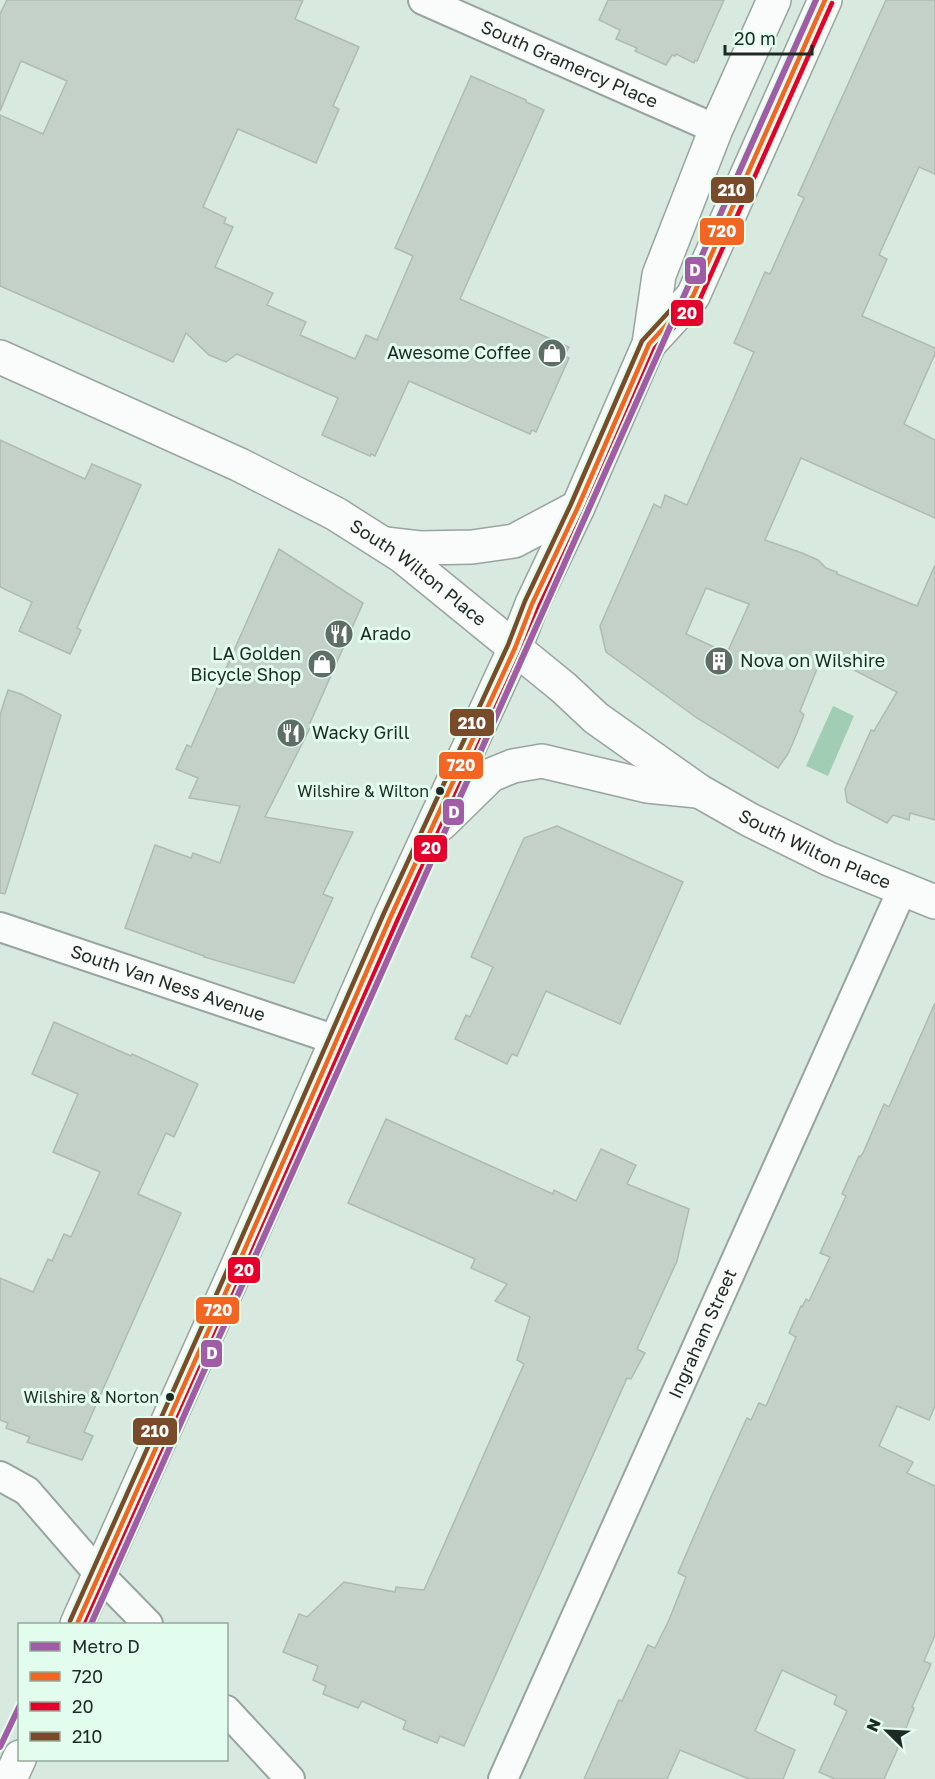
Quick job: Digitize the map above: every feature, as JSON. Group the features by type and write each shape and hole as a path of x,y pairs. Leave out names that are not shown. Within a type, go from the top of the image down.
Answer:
{"main road":[{"path":"77,1623 649,344 659,275 716,129 774,0"},
{"path":"649,344 693,296 825,0"},
{"name":"South Wilton Place","path":"0,357 249,470 336,514 402,556 564,688 596,718 699,791 750,820 829,859 935,902"},
{"path":"382,544 430,548 472,547 514,541 578,507"},
{"path":"427,837 491,775 529,762 542,761 647,786 699,791"},
{"path":"10,1779 18,1761"}],"street":[{"name":"South Gramercy Place","path":"423,0 716,129"},
{"name":"Ingraham Street","path":"502,1779 903,888"},
{"name":"South Van Ness Avenue","path":"0,927 336,1040"},
{"path":"0,1476 27,1491 99,1574 147,1623"},
{"path":"228,1712 290,1779"}],"shaded area":[{"path":"833,706 854,716 828,776 806,766"}],"building":[{"path":"7,0 303,0 295,19 359,47 333,106 339,109 316,163 238,129 203,207 226,218 224,223 233,227 215,267 273,293 267,305 306,322 300,335 355,359 366,335 377,340 413,256 395,248 471,76 544,110 460,299 569,347 564,356 569,358 536,432 532,430 530,434 409,381 375,456 371,454 370,456 322,435 338,398 237,354 226,362 209,355 186,333 173,362 0,286 0,115 43,134 67,81 21,61 0,111 0,14"},
{"path":"608,0 724,0 697,61 695,60 694,63 676,54 672,55 666,65 635,51 637,48 616,39 620,30 599,20"},
{"path":"886,0 935,0 935,174 919,167 879,255 887,259 862,316 935,348 935,354 904,424 935,440 935,518 801,458 765,540 802,553 818,560 837,574 917,606 935,565 935,820 910,813 909,820 893,815 887,823 847,802 845,789 871,730 874,731 897,692 823,654 800,711 804,715 797,733 788,754 778,768 697,718 606,652 600,626 654,504 661,508 665,495 687,505 754,352 734,343 765,272 770,274 804,198 798,195","holes":["706,588 749,604 727,653 686,634"]},
{"path":"0,440 85,479 92,464 141,485 77,628 81,630 70,654 19,631 32,602 0,587"},
{"path":"279,549 363,603 310,723 312,724 265,817 353,832 323,894 333,898 294,983 204,957 125,928 155,845 191,858 193,853 220,863 240,806 189,798 198,778 176,769 187,745 191,747"},
{"path":"8,690 21,694 61,715 5,894 0,893 0,715"},
{"path":"557,826 683,882 620,1024 546,991 517,1056 512,1054 507,1064 455,1039 466,1015 470,1017 493,967 471,957 524,838"},
{"path":"935,1003 935,1406 929,1420 897,1406 879,1446 913,1462 907,1473 935,1486 935,1635 924,1661 931,1664 912,1707 914,1708 895,1755 884,1779 835,1779 819,1772 847,1711 834,1704 837,1696 782,1670 755,1731 795,1750 783,1779 749,1779 680,1750 667,1779 584,1779 619,1700 622,1701 648,1645 655,1648 669,1620 686,1577 678,1573 747,1418 751,1420 759,1403 766,1406 796,1337 789,1333 801,1306 806,1299 809,1301 830,1257 820,1253 846,1196 842,1194 884,1104 889,1107"},
{"path":"54,1022 198,1084 174,1137 166,1133 138,1194 181,1213 84,1432 93,1436 82,1460 27,1442 30,1437 6,1428 8,1423 0,1420 0,1278 33,1292 48,1259 52,1261 64,1234 71,1237 100,1172 53,1152 78,1094 32,1074"},
{"path":"386,1119 553,1194 554,1190 576,1201 601,1149 636,1165 627,1184 689,1209 677,1261 637,1349 645,1353 631,1379 627,1378 464,1746 440,1736 437,1743 403,1729 406,1721 362,1701 358,1708 323,1694 326,1686 313,1680 318,1666 283,1652 299,1614 307,1617 344,1582 395,1592 396,1587 424,1590 524,1364 517,1360 530,1317 495,1301 507,1284 471,1268 475,1259 348,1203"}],"metro line":[{"name":"D","path":"91,1623 816,0"},
{"name":"D","path":"0,1747 18,1709"}],"transit line":[{"name":"210","path":"70,1621 384,913 508,645 525,601 571,504 642,341 687,292 817,0"},
{"name":"720","path":"77,1623 391,916 515,648 532,604 578,507 649,344 693,296 825,0"},
{"name":"20","path":"85,1623 398,919 585,510 655,348 700,299 832,3"}],"place":[{"name":"Awesome Coffee","path":"552,353"},
{"name":"Arado","path":"339,634"},
{"name":"Nova on Wilshire","path":"719,661"},
{"name":"LA Golden Bicycle Shop","path":"322,664"},
{"name":"Wacky Grill","path":"291,733"},
{"name":"Wilshire & Wilton","path":"440,791"},
{"name":"Wilshire & Norton","path":"170,1397"}]}
